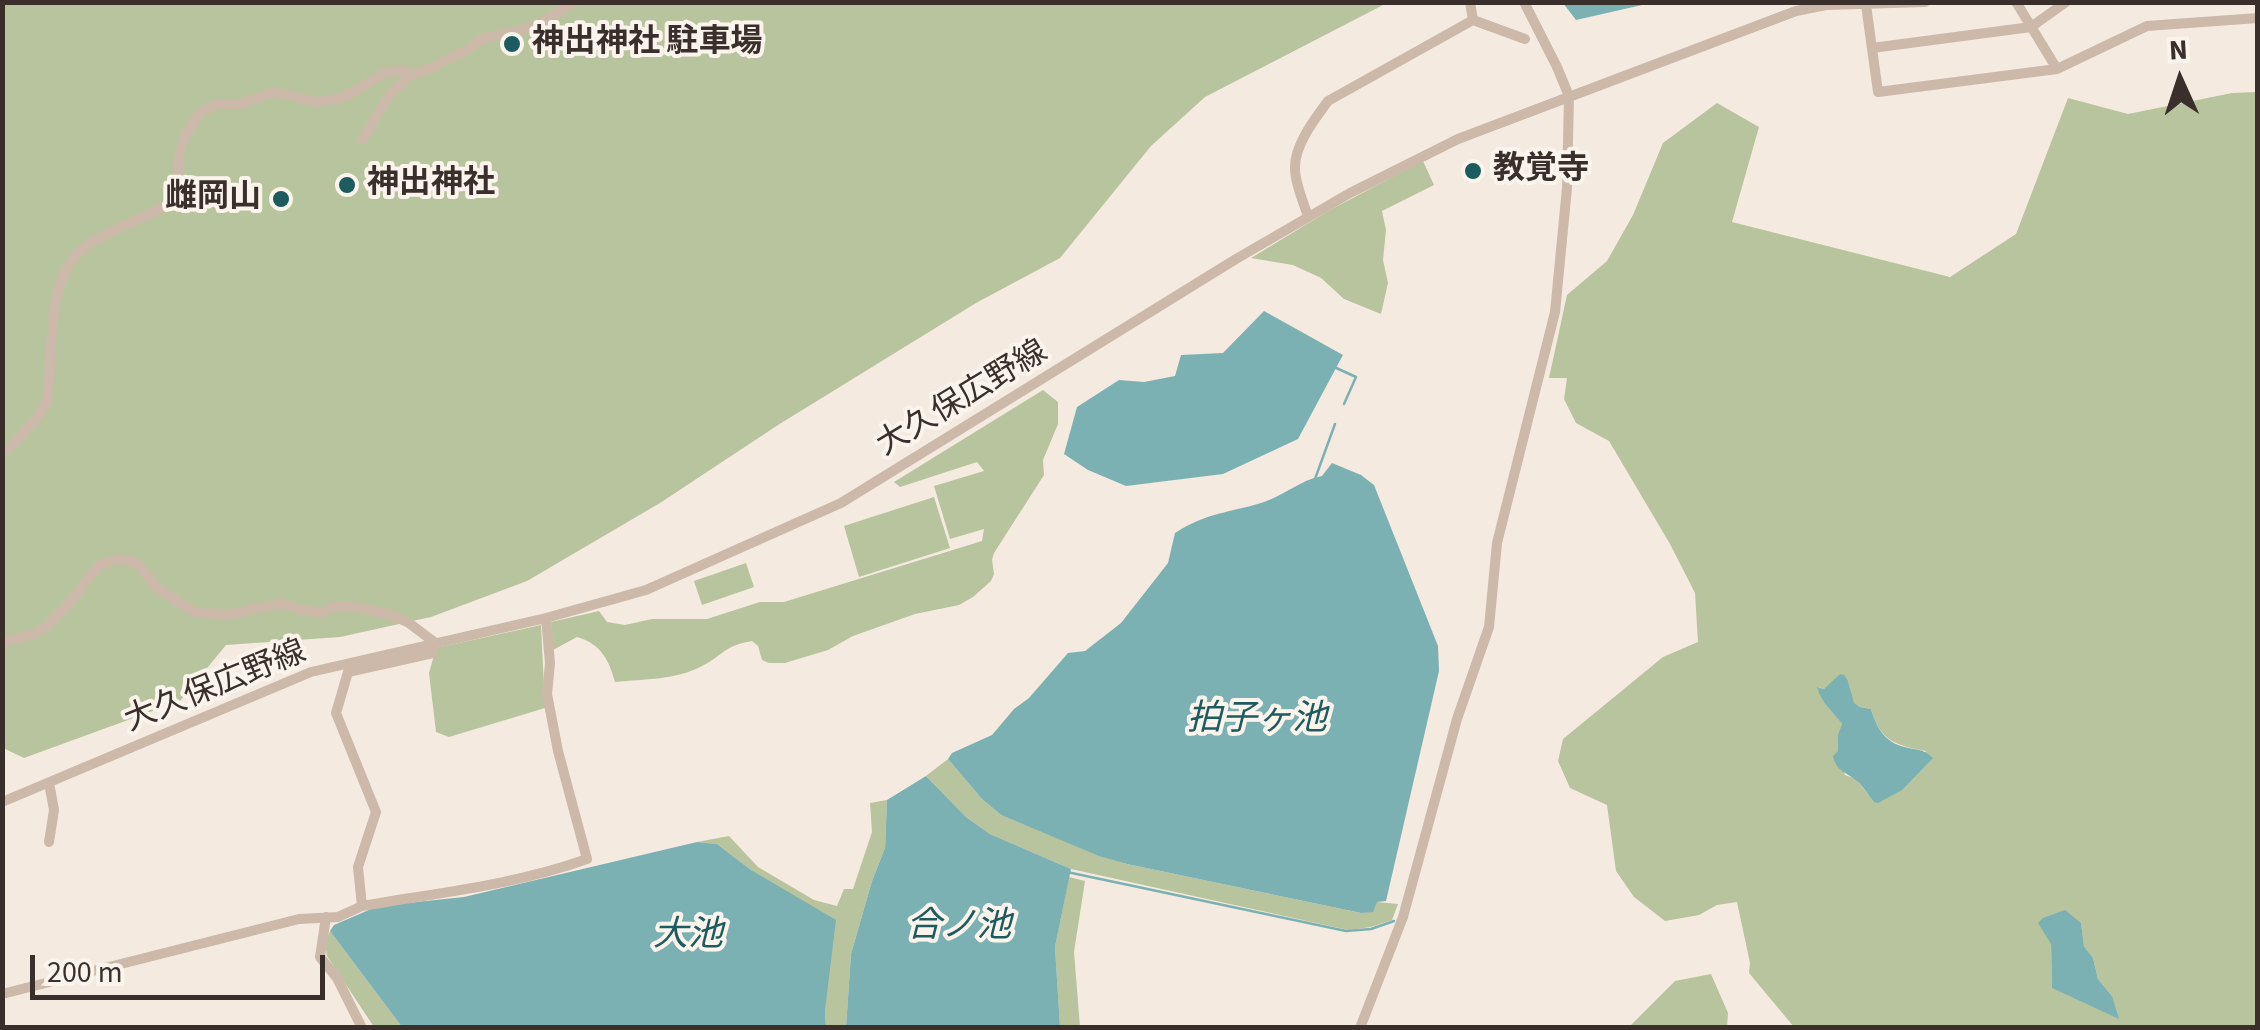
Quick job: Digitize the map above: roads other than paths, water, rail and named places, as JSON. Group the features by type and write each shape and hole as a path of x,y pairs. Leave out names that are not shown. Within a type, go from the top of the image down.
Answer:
{"street":[{"path":"363,140 392,92 407,76 431,68 480,39 537,26 574,2"},
{"path":"1470,2 1474,20"},
{"path":"1360,1028 1403,918 1457,719 1489,627 1497,543 1555,312 1567,188 1569,96 1524,2"},
{"name":"大久保広野線","path":"2,802 311,672 546,618 646,590 841,503 1236,259 1350,193 1458,138 1796,11 1826,4 1925,2"},
{"path":"2016,2 2057,69"},
{"path":"1872,48 2031,27 2066,2"},
{"path":"1866,5 1878,92 2057,69 2147,26 2258,18"},
{"path":"1474,20 1524,39"},
{"path":"1308,218 1295,169 1298,150 1328,102 1474,20"},
{"path":"2,450 9,448 40,416 47,400 57,290 74,256 168,204 177,192 180,149 198,115 214,105 240,104 275,92 316,102 346,97 386,72 404,71 407,76"},
{"path":"2,640 34,634 47,626 99,564 119,560 137,564 156,588 196,613 233,614 282,603 323,612 336,606 355,607 410,623 434,642 433,653 348,672 336,713 376,812 358,868 362,906"},
{"path":"2,994 299,919 338,917 362,906 530,875 587,860 547,694 550,663 546,618"},
{"path":"49,783 54,810 49,842"},
{"path":"326,917 320,957 336,978 362,1028"}],"water":[{"path":"1563,3 1651,3 1576,20"},
{"path":"1264,311 1343,355 1298,439 1223,474 1126,486 1088,470 1064,454 1077,407 1119,380 1144,382 1175,376 1181,355 1223,353"},
{"name":"拍子ヶ池","path":"1332,463 1374,485 1438,646 1439,671 1386,901 1377,902 1373,912 1361,913 1127,864 1001,815 982,799 948,759 952,753 992,735 1068,653 1085,651 1121,623 1168,563 1175,533 1208,517 1272,499 1322,476"},
{"path":"1840,674 1848,681 1854,703 1871,709 1885,736 1933,758 1902,790 1878,803 1834,761 1842,724 1817,687 1824,689"},
{"name":"合ノ池","path":"926,776 966,817 990,834 1071,869 1055,947 1060,1027 846,1027 851,954 885,848 887,800"},
{"name":"大池","path":"697,842 717,844 751,870 836,920 826,1028 402,1027 330,931 334,925 378,906 464,897"},
{"path":"2065,910 2081,923 2084,946 2093,958 2098,979 2112,996 2119,1019 2052,988 2051,944 2038,923"}],"waterway":[{"path":"1334,367 1356,377 1344,404"},
{"path":"1315,479 1335,424"},
{"path":"1067,872 1346,931 1371,929 1394,921"}],"place":[{"name":"神出神社 駐車場","path":"512,44"},
{"name":"教覚寺","path":"1473,171"},
{"name":"神出神社","path":"347,185"},
{"name":"雌岡山","path":"281,199"}]}
